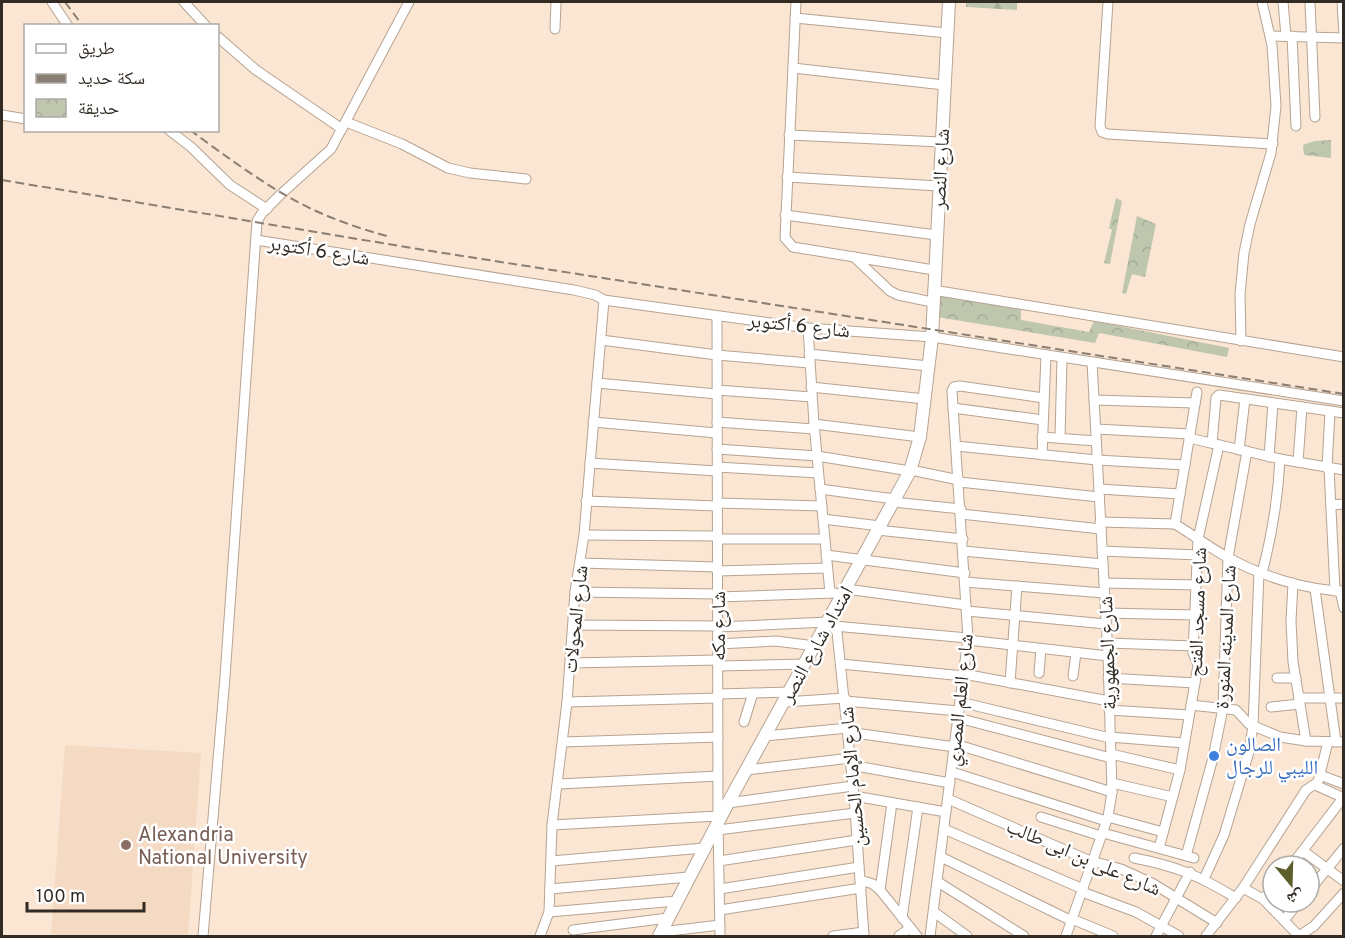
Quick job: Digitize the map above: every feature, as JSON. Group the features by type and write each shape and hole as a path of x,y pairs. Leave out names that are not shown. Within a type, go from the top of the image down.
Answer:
{"street":[{"path":"52,2 67,24"},
{"path":"184,2 204,24"},
{"path":"203,936 225,677 257,221 267,208 326,155 344,126 409,2"},
{"path":"555,29 556,2"},
{"path":"796,2 784,232 788,243 799,248 934,270"},
{"name":"شارع النصر","path":"932,337 949,2"},
{"path":"1108,2 1100,126 1102,132 1273,144"},
{"path":"1241,341 1240,294 1244,253 1273,144 1276,87 1270,36 1262,2"},
{"path":"1283,2 1289,36 1296,126"},
{"path":"1310,2 1315,117"},
{"path":"1270,36 1344,37 1342,2"},
{"path":"795,18 947,33"},
{"path":"219,38 262,75 344,126 410,148 448,168 470,173 526,179"},
{"path":"793,68 944,85"},
{"path":"2,115 24,119"},
{"path":"172,132 191,147 230,185 267,208"},
{"path":"789,135 941,142"},
{"path":"787,177 939,186"},
{"path":"785,215 936,235"},
{"name":"شارع 6 أكتوبر","path":"256,240 574,290 595,295 604,300 808,328 932,337 1344,401"},
{"path":"854,257 890,291 898,295 933,296 1344,357"},
{"name":"شارع المحولات","path":"540,936 549,912 552,825 559,784 567,702 574,592 584,534 604,300"},
{"name":"شارع مكه","path":"717,316 720,936"},
{"path":"808,328 811,392 830,593"},
{"name":"امتداد شارع النصر","path":"660,934 728,803 815,646 831,624 845,591 911,471 920,437 932,337"},
{"path":"601,340 717,355 929,366"},
{"path":"1042,455 1046,355"},
{"path":"1060,438 1062,357"},
{"name":"شارع الجمهورية","path":"1066,936 1107,819 1112,788 1108,656 1092,362"},
{"path":"597,383 717,392 811,392 925,399"},
{"name":"شارع العلم المصري","path":"930,936 968,639 952,391 954,387 960,386 1044,398"},
{"path":"1175,524 1197,392"},
{"name":"شارع مسجد الفتح","path":"1159,849 1180,770 1198,665 1194,656 1194,646 1198,539 1216,444 1216,398 1221,396 1245,399"},
{"path":"1245,399 1344,413"},
{"name":"شارع المدينه المنورة","path":"1159,849 1190,857 1223,708 1228,558 1243,451 1245,399"},
{"path":"1094,400 1195,403"},
{"path":"1269,457 1273,403"},
{"path":"1298,462 1302,407"},
{"path":"953,408 1043,420"},
{"path":"1330,411 1328,468 1332,535 1339,561 1340,591 1344,608"},
{"path":"593,422 717,434"},
{"path":"717,422 814,427 920,437"},
{"path":"1095,429 1190,436 1269,457 1344,470"},
{"path":"1042,437 1096,441"},
{"path":"956,446 1097,460 1185,465"},
{"path":"717,449 817,456 959,481 1099,493 1180,494"},
{"path":"1204,879 1224,835 1249,752 1253,726 1261,572 1272,536 1278,498 1280,459"},
{"path":"590,463 818,473"},
{"path":"820,489 961,512 1101,525 1175,524 1228,558 1261,572 1315,589 1340,591"},
{"path":"586,501 822,506"},
{"path":"1331,505 1344,504"},
{"path":"823,519 963,539"},
{"path":"584,534 825,539"},
{"path":"1332,535 1344,535"},
{"path":"963,551 1103,564"},
{"path":"1102,551 1198,555"},
{"path":"826,555 862,559 1017,586 1104,593"},
{"path":"580,563 717,568 828,568"},
{"path":"1104,583 1196,585"},
{"path":"1293,583 1291,621 1296,678 1306,741"},
{"path":"1010,683 1017,586"},
{"path":"1206,936 1243,888 1306,790 1315,785 1336,742 1315,589"},
{"path":"574,592 718,595 845,591 1015,615 1106,619 1195,615"},
{"path":"573,625 831,624 1108,656"},
{"name":"شارع الإمام الحسين","path":"831,624 839,639 854,791 864,934"},
{"path":"718,644 776,641 815,646"},
{"path":"1107,643 1194,646"},
{"path":"1039,673 1041,649"},
{"path":"1073,676 1076,653"},
{"path":"570,663 805,664"},
{"path":"841,664 964,675 1109,706 1189,715"},
{"path":"1108,678 1195,682"},
{"path":"1277,678 1296,678"},
{"path":"567,702 753,693 959,710 1110,737 1184,743"},
{"path":"744,722 753,693"},
{"path":"1271,707 1300,701 1344,698"},
{"path":"1191,705 1236,710 1253,726 1280,737 1336,742"},
{"path":"959,710 1111,756 1180,770"},
{"path":"765,736 848,730 955,746 1112,788 1173,797"},
{"path":"563,742 718,737"},
{"path":"746,770 851,761 950,783"},
{"path":"952,772 1107,819 1163,832"},
{"path":"1320,775 1344,784"},
{"path":"559,784 718,776"},
{"path":"1301,854 1343,798 1315,785"},
{"path":"728,803 854,791 892,802 946,812"},
{"name":"شارع على بن ابى طالب","path":"948,799 1093,861 1121,869 1152,883 1217,922"},
{"path":"880,890 892,802"},
{"path":"902,918 918,807"},
{"path":"552,825 718,823 855,813"},
{"path":"1041,817 1159,849"},
{"path":"944,829 1136,912 1179,936"},
{"path":"719,861 857,840"},
{"path":"551,861 704,848"},
{"path":"1321,876 1344,848"},
{"path":"1304,851 1344,881"},
{"path":"941,857 1072,920 1113,936"},
{"path":"1134,858 1162,863 1190,872 1236,898"},
{"path":"720,889 859,867"},
{"path":"1155,936 1190,872"},
{"path":"550,889 689,877"},
{"path":"938,882 1024,936"},
{"path":"720,910 860,884 873,884 917,936"},
{"path":"1243,888 1261,898"},
{"path":"1278,914 1299,936 1314,926 1344,893"},
{"path":"549,912 677,902"},
{"path":"577,910 573,933 668,918"},
{"path":"934,912 967,936"},
{"path":"1284,920 1289,914"},
{"path":"660,934 720,925"},
{"path":"899,936 910,928"},
{"path":"833,936 864,934"}],"shaded area":[{"name":"Alexandria National University","path":"65,745 201,753 188,936 51,936"}],"green space":[{"path":"966,2 1017,2 1017,10 966,7"},
{"path":"1331,140 1331,158 1304,155 1303,145 1315,141"},
{"path":"1116,198 1122,201 1110,264 1104,263 1112,230 1109,228"},
{"path":"1137,216 1156,224 1145,277 1132,274 1126,294 1122,293"},
{"path":"940,296 1021,309 1021,320 1089,332 1094,321 1229,348 1227,357 1099,333 1095,343 937,317"}],"railway":[{"path":"65,2 82,24"},
{"path":"193,132 252,174 300,203 343,222 390,237"},
{"path":"2,180 418,249 1344,394"}],"place":[{"name":"الصالون الليبي للرجال","path":"1214,756"},
{"name":"Alexandria National University","path":"126,845"}]}
